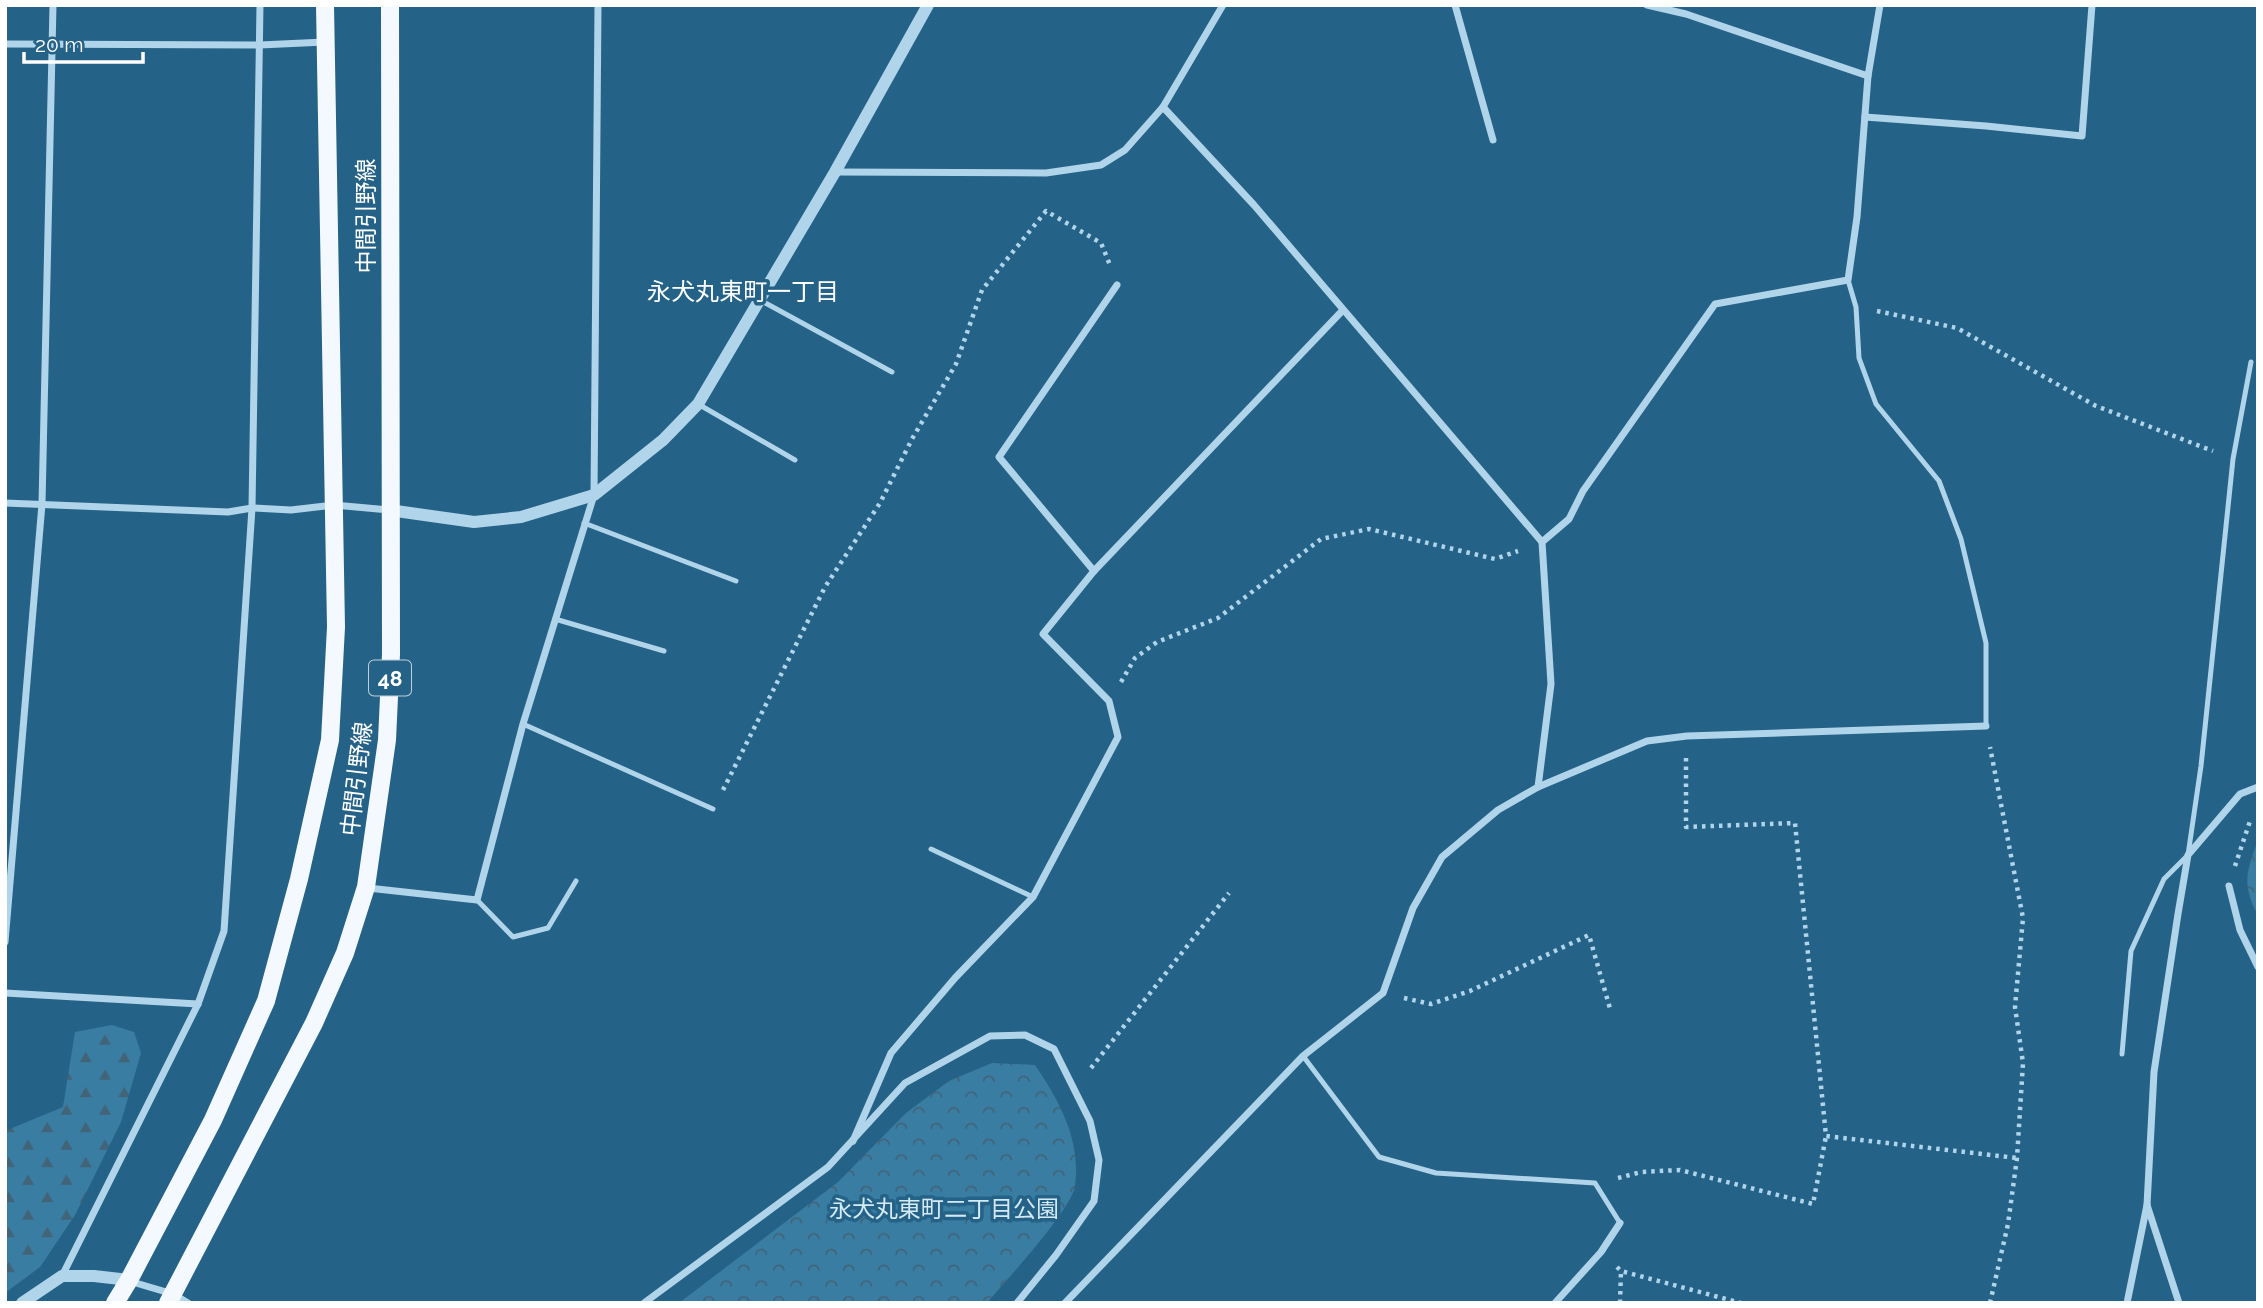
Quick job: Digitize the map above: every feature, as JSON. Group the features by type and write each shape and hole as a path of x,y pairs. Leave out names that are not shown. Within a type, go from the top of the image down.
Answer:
{"main road":[{"name":"中間引野線","path":"115,1303 213,1120 266,1001 299,879 330,740 336,627 325,5"},
{"name":"中間引野線","path":"176,1300 314,1023 345,953 366,887 387,740 391,654 390,5"}],"street":[{"path":"5,942 42,504 53,5"},
{"path":"22,1303 62,1276 198,1004 224,931 253,509 260,5"},
{"path":"366,887 477,900 523,724 594,495 598,5"},
{"path":"5,503 228,512 334,505 474,522 521,517 594,495 663,440 698,404 835,172 928,5"},
{"path":"835,172 1046,173 1101,165 1125,150 1163,107 1223,5"},
{"path":"1455,5 1493,140"},
{"path":"1647,5 1686,14 1868,76"},
{"path":"1542,542 1569,519 1583,491 1715,304 1848,280 1857,217 1868,76 1880,5"},
{"path":"1865,117 2082,136 2092,5"},
{"path":"5,44 260,45 325,42"},
{"path":"1163,107 1254,205 1542,542 1550,684 1538,787"},
{"path":"1094,571 999,457 1117,285"},
{"path":"853,1141 891,1053 954,978 1033,897 1118,737 1109,701 1043,634 1094,571 1343,310"},
{"path":"1065,1303 1303,1056 1383,993 1413,908 1442,857 1498,810 1538,787 1647,741 1687,736 1986,726"},
{"path":"2127,1303 2147,1205 2154,1072 2188,855 2240,794 2258,787"},
{"path":"2229,886 2240,930 2258,967"},
{"path":"5,993 198,1004"},
{"path":"644,1303 828,1167 905,1083 990,1036 1025,1035 1054,1049 1090,1121 1099,1160 1094,1201 1056,1255 1017,1303"},
{"path":"2147,1205 2179,1303"},
{"path":"1555,1303 1601,1252 1620,1223"},
{"path":"62,1276 129,1280 176,1300"}],"lane":[{"path":"1848,280 1856,306 1859,358 1876,404 1940,481 1961,539 1986,643 1986,726"},
{"path":"760,300 892,372"},
{"path":"2122,1054 2131,951 2164,879 2188,855 2203,753 2234,458 2250,362"},
{"path":"698,404 795,460"},
{"path":"584,523 736,581"},
{"path":"555,620 664,651"},
{"path":"523,724 713,808"},
{"path":"932,849 1033,897"},
{"path":"477,900 513,937 548,928 576,881"},
{"path":"1303,1056 1379,1157 1436,1173 1594,1183 1620,1223"}],"path":[{"path":"713,808 825,587 880,503 912,439 956,364 982,290 1046,211 1101,243 1117,285"},
{"path":"1856,306 1956,328 2096,406 2234,458"},
{"path":"1109,701 1135,658 1157,642 1217,618 1321,539 1370,529 1495,559 1542,542"},
{"path":"1986,726 2023,918 2015,1007 2023,1063 2017,1158 2008,1224 1990,1303"},
{"path":"1594,1183 1641,1172 1680,1170 1813,1204 1826,1136 1796,823 1686,827 1687,736"},
{"path":"2229,886 2254,810"},
{"path":"1075,1088 1229,893"},
{"path":"1383,993 1431,1004 1470,991 1589,935 1611,1012"},
{"path":"1826,1136 2017,1158"},
{"path":"1601,1252 1622,1271 1741,1303"},
{"path":"1620,1303 1622,1271"}],"green space":[{"path":"2258,840 2258,915 2249,895 2248,878"},
{"path":"112,1025 134,1032 141,1053 121,1122 75,1215 40,1267 5,1293 5,1131 63,1107 75,1032"},
{"name":"永犬丸東町二丁目公園","path":"992,1063 1035,1065 1067,1122 1076,1169 1075,1186 1062,1212 987,1303 679,1303 838,1182 906,1113 949,1081"}],"district":[{"name":"永犬丸東町一丁目","path":"743,291"}]}
